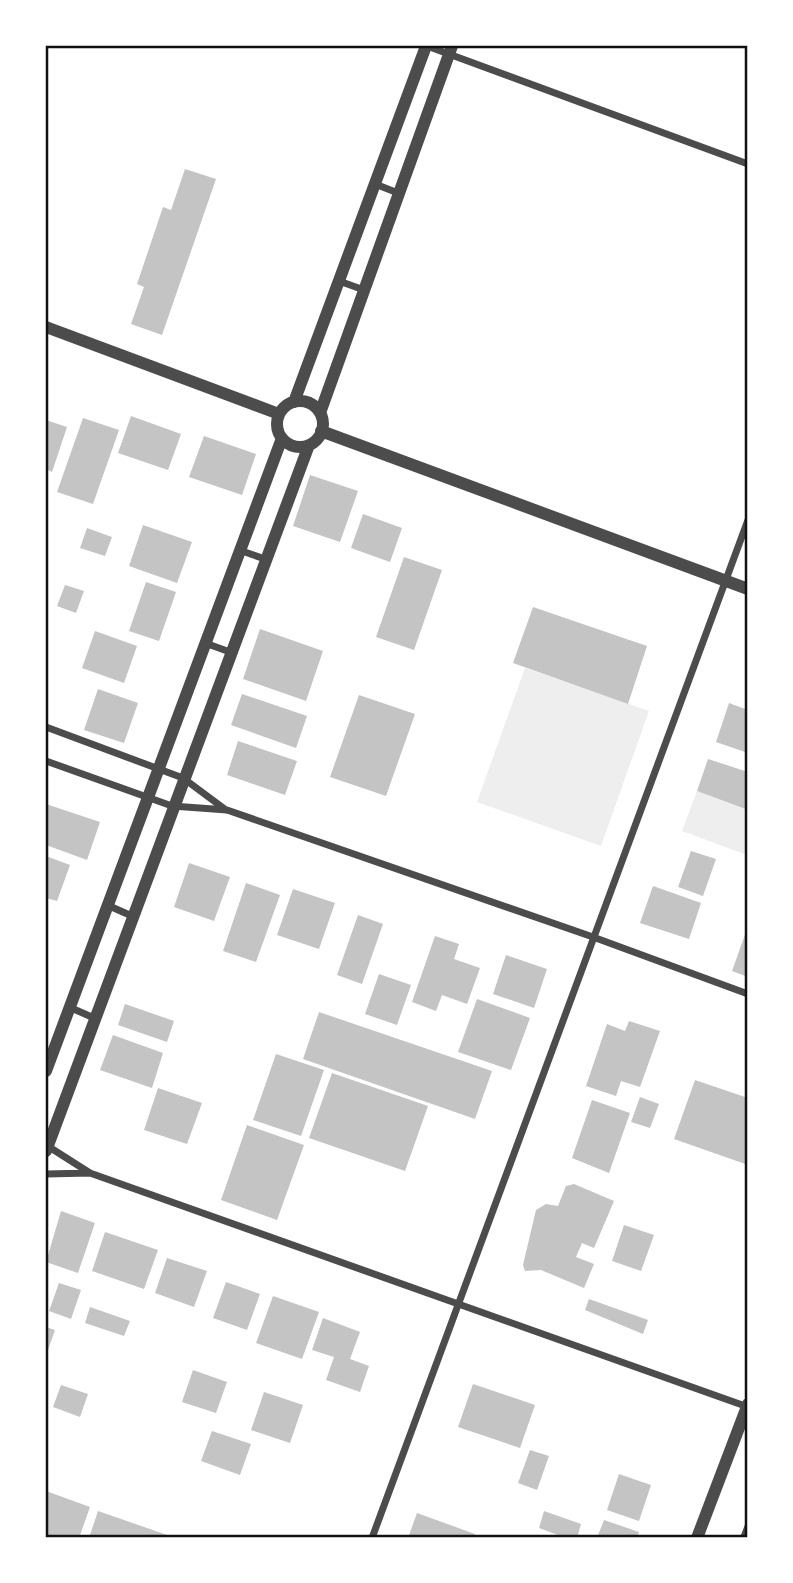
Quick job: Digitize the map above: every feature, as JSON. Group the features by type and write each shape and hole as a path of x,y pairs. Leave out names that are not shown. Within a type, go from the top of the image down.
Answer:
{"street":[{"path":"309,445 294,446 282,438 277,426 279,414 294,402 426,46 450,50 747,164"},
{"path":"450,50 320,413 321,431 309,445 265,559 46,1147 90,1173 747,1406 697,1538"},
{"path":"375,184 398,193"},
{"path":"339,281 364,290"},
{"path":"46,327 279,414"},
{"path":"294,402 309,403 320,413"},
{"path":"321,431 747,589"},
{"path":"46,1071 282,438"},
{"path":"372,1538 747,520"},
{"path":"239,550 265,559"},
{"path":"205,643 230,652"},
{"path":"46,727 183,778 227,810"},
{"path":"46,761 172,806 227,810 593,937 747,994"},
{"path":"107,905 132,916"},
{"path":"69,1007 94,1018"},
{"path":"46,1174 90,1173"},
{"path":"743,1538 747,1525"}],"shaded area":[{"path":"525,668 649,711 601,846 477,802"},
{"path":"697,791 747,810 747,855 682,831"}],"building":[{"path":"185,169 216,179 162,335 131,324 144,287 137,284 163,207 171,210"},
{"path":"131,416 181,434 168,470 118,453"},
{"path":"83,418 119,430 93,504 57,492"},
{"path":"46,420 67,427 52,472 46,469"},
{"path":"204,436 256,454 242,495 189,477"},
{"path":"310,475 358,491 340,542 293,526"},
{"path":"363,514 402,528 390,562 351,548"},
{"path":"143,525 192,542 177,583 129,566"},
{"path":"87,528 112,537 105,556 80,548"},
{"path":"404,557 442,570 414,650 376,637"},
{"path":"146,582 176,592 159,641 129,631"},
{"path":"65,585 84,591 76,613 57,606"},
{"path":"533,607 647,646 628,704 513,663"},
{"path":"260,629 323,651 306,701 243,679"},
{"path":"95,631 137,646 124,683 82,668"},
{"path":"98,689 138,703 124,743 84,730"},
{"path":"242,694 307,716 296,748 231,725"},
{"path":"359,695 415,714 386,796 330,777"},
{"path":"729,703 748,710 748,753 716,742"},
{"path":"238,741 297,761 285,795 227,775"},
{"path":"708,759 748,772 748,810 697,791"},
{"path":"46,804 100,822 87,860 46,845"},
{"path":"691,851 716,859 703,896 678,887"},
{"path":"46,856 70,865 57,901 46,898"},
{"path":"189,863 230,877 214,921 174,907"},
{"path":"246,883 280,895 256,962 223,951"},
{"path":"653,886 701,903 689,939 640,923"},
{"path":"293,889 335,903 319,949 277,935"},
{"path":"358,915 383,924 362,984 337,975"},
{"path":"748,929 748,977 732,971"},
{"path":"435,936 459,944 454,959 480,968 467,1004 442,995 436,1011 412,1002"},
{"path":"506,955 547,969 534,1008 493,994"},
{"path":"379,974 411,985 397,1025 365,1014"},
{"path":"477,999 530,1018 511,1070 458,1052"},
{"path":"125,1004 174,1021 167,1042 118,1025"},
{"path":"319,1012 492,1071 475,1119 303,1059"},
{"path":"629,1021 660,1031 640,1087 621,1081 616,1096 586,1086 607,1024 625,1031"},
{"path":"113,1035 163,1053 152,1088 100,1070"},
{"path":"276,1054 324,1070 301,1136 253,1120"},
{"path":"332,1073 428,1106 405,1171 309,1138"},
{"path":"695,1080 748,1098 748,1165 674,1139"},
{"path":"158,1088 202,1103 187,1144 144,1130"},
{"path":"640,1097 659,1104 650,1128 631,1122"},
{"path":"592,1100 630,1113 609,1173 572,1158"},
{"path":"247,1125 304,1145 277,1220 221,1200"},
{"path":"574,1184 614,1201 594,1248 582,1243 576,1257 594,1264 584,1288 541,1270 525,1271 523,1265 536,1210 546,1204 558,1206 566,1186"},
{"path":"61,1211 95,1223 78,1273 46,1262"},
{"path":"624,1225 654,1235 641,1271 612,1261"},
{"path":"105,1232 158,1250 144,1289 92,1271"},
{"path":"167,1258 207,1271 194,1307 155,1293"},
{"path":"226,1282 260,1294 247,1330 213,1318"},
{"path":"59,1283 81,1290 71,1319 49,1311"},
{"path":"273,1296 319,1312 302,1359 256,1343"},
{"path":"589,1299 648,1320 643,1334 585,1310"},
{"path":"90,1307 130,1321 124,1336 85,1323"},
{"path":"323,1318 360,1332 350,1359 369,1366 360,1392 326,1380 334,1357 312,1350"},
{"path":"46,1327 55,1330 46,1356"},
{"path":"193,1370 227,1382 216,1413 182,1402"},
{"path":"473,1384 535,1405 520,1448 458,1427"},
{"path":"61,1385 88,1394 80,1417 53,1407"},
{"path":"264,1392 303,1405 290,1443 251,1430"},
{"path":"212,1431 251,1444 240,1475 201,1461"},
{"path":"530,1450 549,1456 537,1490 518,1483"},
{"path":"619,1474 651,1485 639,1521 607,1510"},
{"path":"46,1491 90,1507 79,1538 46,1538"},
{"path":"98,1511 173,1537 173,1538 89,1538"},
{"path":"544,1511 581,1524 577,1538 566,1538 539,1528"},
{"path":"417,1513 475,1534 474,1538 408,1538"},
{"path":"604,1520 639,1532 637,1538 597,1538"}]}
